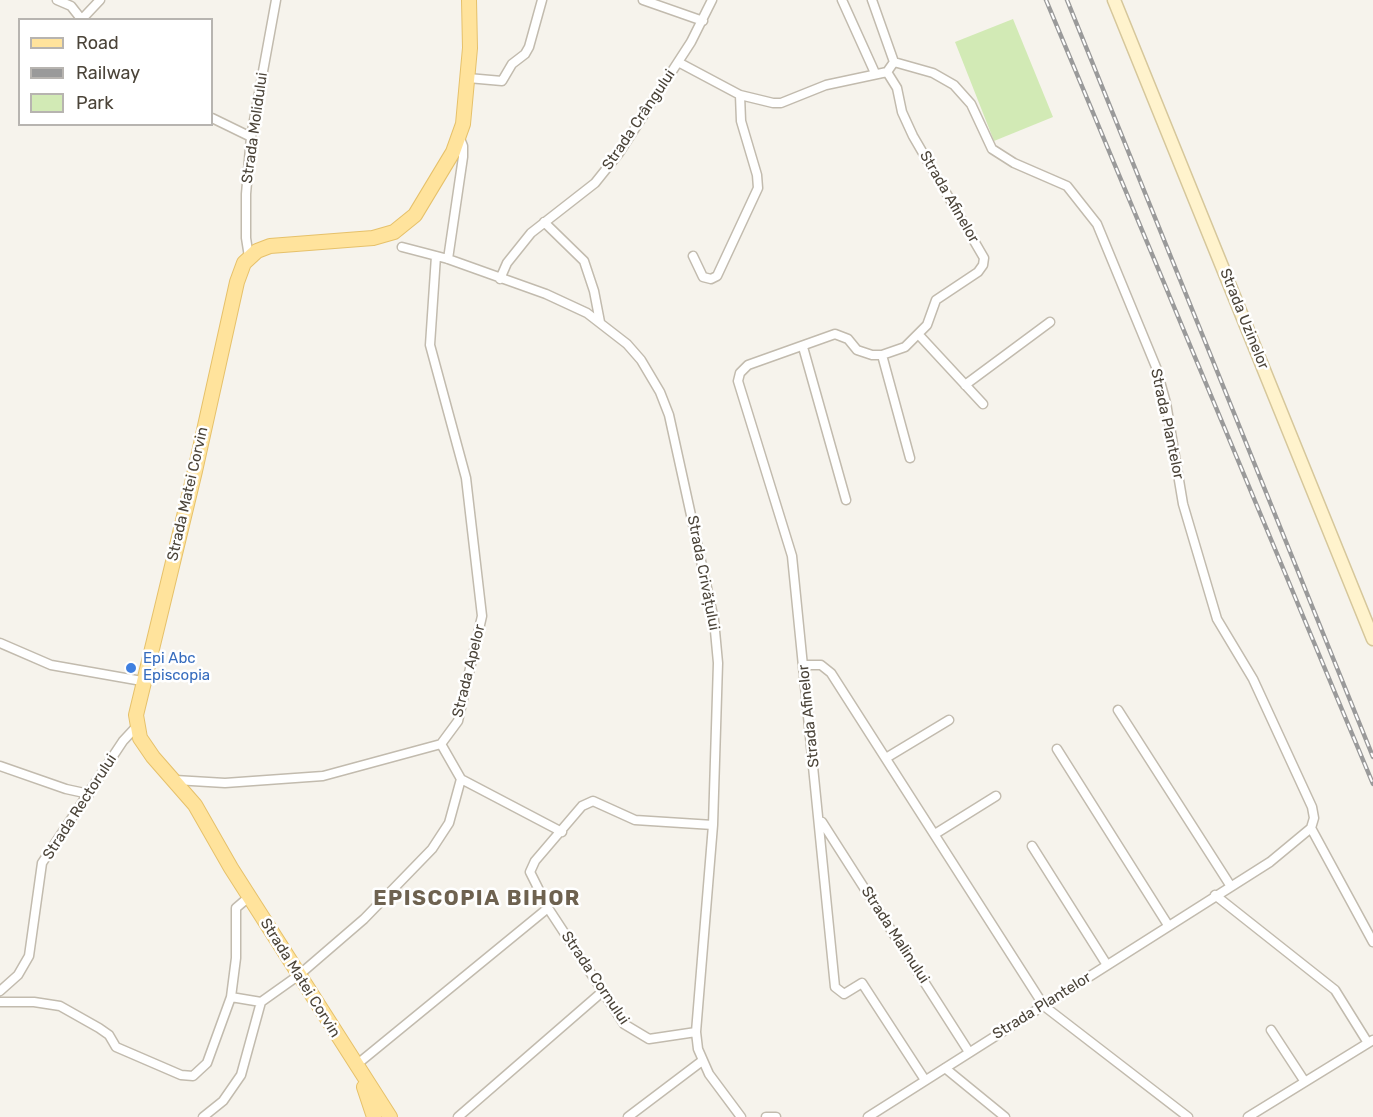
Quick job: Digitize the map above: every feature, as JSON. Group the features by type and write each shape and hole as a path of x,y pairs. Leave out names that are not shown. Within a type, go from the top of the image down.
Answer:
{"main road":[{"path":"249,257 257,251 285,243 373,238 394,232 415,215 426,200 459,136 468,78 469,0"},
{"name":"Strada Matei Corvin","path":"249,257 237,282 195,471 142,681 136,726 140,738 153,758 195,805 357,1068 390,1117"},
{"name":"Strada Matei Corvin","path":"357,1068 374,1117"}],"street":[{"path":"57,0 71,6 81,18"},
{"path":"83,18 100,0"},
{"name":"Strada Molidului","path":"249,257 246,238 246,194 251,137 276,0"},
{"path":"468,78 502,81 512,64 525,54 529,47 543,0"},
{"path":"643,0 703,21"},
{"name":"Strada Crângului","path":"500,279 519,246 544,222 585,191 605,171 631,137 703,21 712,0"},
{"path":"842,0 875,73"},
{"path":"678,62 740,95 781,103 826,85 887,72 894,62 872,0"},
{"name":"Strada Uzinelor","path":"1114,0 1373,639"},
{"name":"Strada Plantelor","path":"868,1117 1230,885 1270,862 1311,828 1314,818 1312,807 1252,679 1217,619 1183,504 1166,403 1156,367 1097,224 1067,186 1014,163 992,149 970,104 954,85 933,74 894,62"},
{"name":"Strada Afinelor","path":"887,72 897,88 902,112 913,136 984,258 978,272 936,300 927,325 905,347 882,355 863,353 841,335 836,334 748,364 740,373 738,381 792,556 835,987 844,994 862,983 925,1080"},
{"path":"693,256 704,277 711,279 717,276 758,188 757,175 741,121 740,95"},
{"path":"213,118 251,137"},
{"path":"448,259 464,146 459,136"},
{"path":"544,222 584,261 594,291 600,322"},
{"name":"Strada Crivățului","path":"402,247 448,259 546,294 600,322 627,344 646,368 660,392 675,439 714,620 718,699 713,825 696,1032 702,1061"},
{"name":"Strada Apelor","path":"436,256 430,345 466,478 482,616 461,710 452,731 441,744"},
{"path":"965,385 1050,322"},
{"path":"919,335 983,404"},
{"path":"803,347 846,500"},
{"path":"882,355 910,458"},
{"path":"0,643 51,665 142,681"},
{"path":"803,665 821,665 827,668 1044,1006 1188,1117"},
{"path":"1119,710 1230,885"},
{"path":"886,758 949,720"},
{"name":"Strada Rectorului","path":"0,991 18,975 29,956 42,863 123,741 136,726"},
{"path":"175,780 225,783 324,776 441,744 461,779 562,832"},
{"path":"1057,748 1168,926"},
{"path":"0,766 66,789 89,794"},
{"path":"203,1117 223,1101 241,1075 261,1002 299,975 364,919 432,849 449,823 461,779"},
{"path":"935,834 996,796"},
{"name":"Strada Cornului","path":"696,1032 649,1039 624,1024 548,908 530,872 535,861 582,806 593,801 634,820 713,825"},
{"name":"Strada Malinului","path":"820,819 969,1052"},
{"path":"1311,828 1373,942"},
{"path":"1032,846 1107,965"},
{"path":"1215,895 1335,990 1370,1042 1248,1117"},
{"path":"0,1002 34,1002 60,1006 85,1018 104,1032 116,1047 181,1075 193,1076 207,1063 231,997 236,958 234,916 236,908 250,896"},
{"path":"357,1068 548,908"},
{"path":"458,1117 602,992"},
{"path":"231,997 261,1002"},
{"path":"1271,1030 1305,1082"},
{"path":"628,1117 702,1061 741,1117"},
{"path":"945,1068 1005,1117"},
{"path":"766,1117 776,1117"}],"green space":[{"path":"1013,19 1053,117 994,141 955,42"}],"railway":[{"path":"1046,0 1373,784"},
{"path":"1067,0 1373,757"}],"place":[{"name":"Epi Abc Episcopia","path":"131,668"}],"district":[{"name":"EPISCOPIA BIHOR","path":"477,899"}]}
